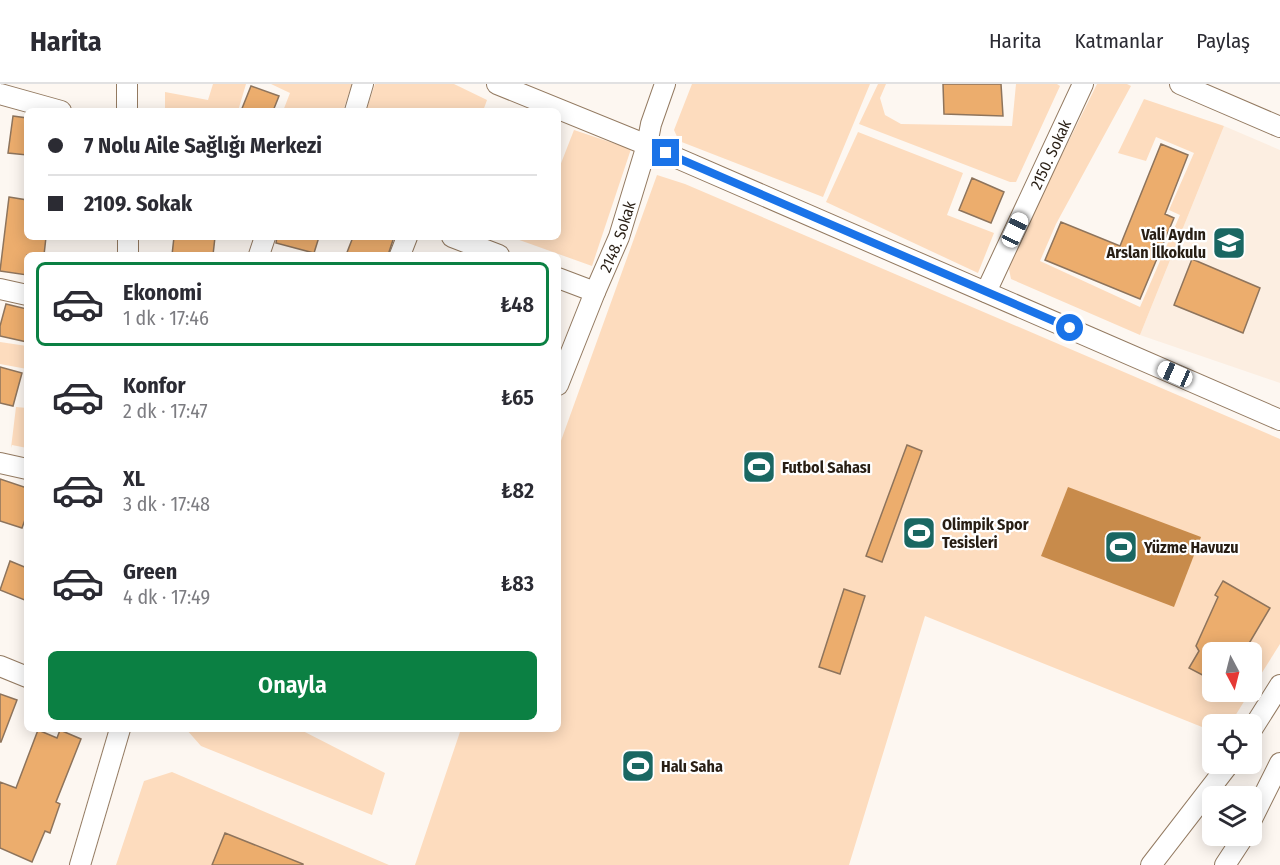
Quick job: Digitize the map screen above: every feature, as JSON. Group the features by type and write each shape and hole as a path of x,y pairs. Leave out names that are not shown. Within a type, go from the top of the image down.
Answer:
{"street":[{"path":"127,84 128,108"},
{"path":"356,108 363,84"},
{"path":"497,84 556,108"},
{"name":"2148. Sokak","path":"561,377 620,237 651,124 665,84"},
{"name":"2150. Sokak","path":"986,292 1083,84"},
{"path":"1185,85 1280,127"},
{"path":"0,94 50,108"},
{"path":"561,110 647,145 1280,420"},
{"path":"460,240 491,252"},
{"path":"561,279 595,292"},
{"path":"0,289 24,294"},
{"path":"0,463 24,468"},
{"path":"0,666 24,676"},
{"path":"1262,714 1280,685"},
{"path":"80,865 119,732"},
{"path":"1262,799 1280,763"},
{"path":"1151,865 1222,774"},
{"path":"1225,865 1237,846"}],"shaded area":[{"path":"213,84 246,84 239,108 165,108 165,92 208,100"},
{"path":"271,84 352,84 344,108 284,108 290,93"},
{"path":"375,84 454,84 487,100 484,108 367,108"},
{"path":"692,84 870,84 823,197 679,141 674,130"},
{"path":"878,84 886,84 880,98 885,115 901,124 1012,126 1016,84 1057,84 1060,86 1016,182 1010,182 859,124"},
{"path":"1097,84 1131,86 1056,224 1040,261 1140,307 1180,215 1169,210 1194,153 1156,137 1146,161 1118,153 1144,99 1224,126 1140,335 1011,279 1008,264"},
{"name":"Vali Aydın Arslan İlkokulu","path":"1224,126 1280,150 1280,383 1140,335"},
{"path":"574,130 631,149 592,266 561,255 561,252 553,252 519,240 561,240 561,163"},
{"path":"858,132 963,173 947,215 994,233 978,273 826,202"},
{"name":"Olimpik Spor Tesisleri","path":"657,175 685,184 1280,439 1280,644 1262,673 1262,642 1202,642 1202,702 1244,702 1236,714 1202,714 1202,727 925,616 849,865 415,865 460,732 561,732 561,441"},
{"path":"0,342 24,346 24,368 0,364"},
{"path":"16,407 24,408 24,447 12,445 11,448"},
{"name":"Yüzme Havuzu","path":"1068,487 1201,537 1174,607 1041,556"},
{"path":"189,732 305,732 385,773 372,815 201,746"},
{"path":"172,772 389,865 116,865 144,781"}],"building":[{"path":"943,84 1001,84 1003,116 944,114"},
{"path":"251,86 279,96 274,108 242,108"},
{"path":"13,116 24,118 24,155 8,153"},
{"path":"1161,144 1188,155 1165,214 1174,218 1140,299 1045,260 1061,222 1120,246"},
{"path":"972,178 1004,192 991,223 959,210"},
{"path":"9,197 24,200 24,240 46,240 44,252 24,252 24,275 0,271"},
{"path":"174,240 215,240 213,252 172,252"},
{"path":"276,240 318,240 314,252 276,243"},
{"path":"352,240 393,240 389,252 347,252"},
{"path":"1192,259 1260,288 1243,333 1174,305"},
{"path":"6,304 24,308 24,341 0,336 0,326"},
{"path":"0,367 22,373 13,406 0,403"},
{"path":"907,445 922,451 882,562 866,556"},
{"path":"0,479 24,487 24,522 22,528 0,521"},
{"path":"10,561 24,567 24,600 0,590"},
{"path":"1223,581 1270,608 1250,642 1202,642 1202,675 1189,668 1199,651 1196,646 1218,597 1215,595"},
{"path":"844,589 865,596 840,674 819,667"},
{"path":"0,694 17,700 1,742 0,742"},
{"path":"37,732 57,738 59,732 65,732 81,739 56,802 60,804 50,833 45,831 32,862 0,848 0,782 16,788"},
{"path":"225,833 303,864 303,865 212,865"}],"place":[{"name":"Vali Aydın Arslan İlkokulu","path":"1229,243"},
{"name":"Futbol Sahası","path":"759,467"},
{"name":"Olimpik Spor Tesisleri","path":"919,533"},
{"name":"Yüzme Havuzu","path":"1121,547"},
{"name":"Halı Saha","path":"638,766"}],"route":[{"path":"666,153 1070,328"}]}
